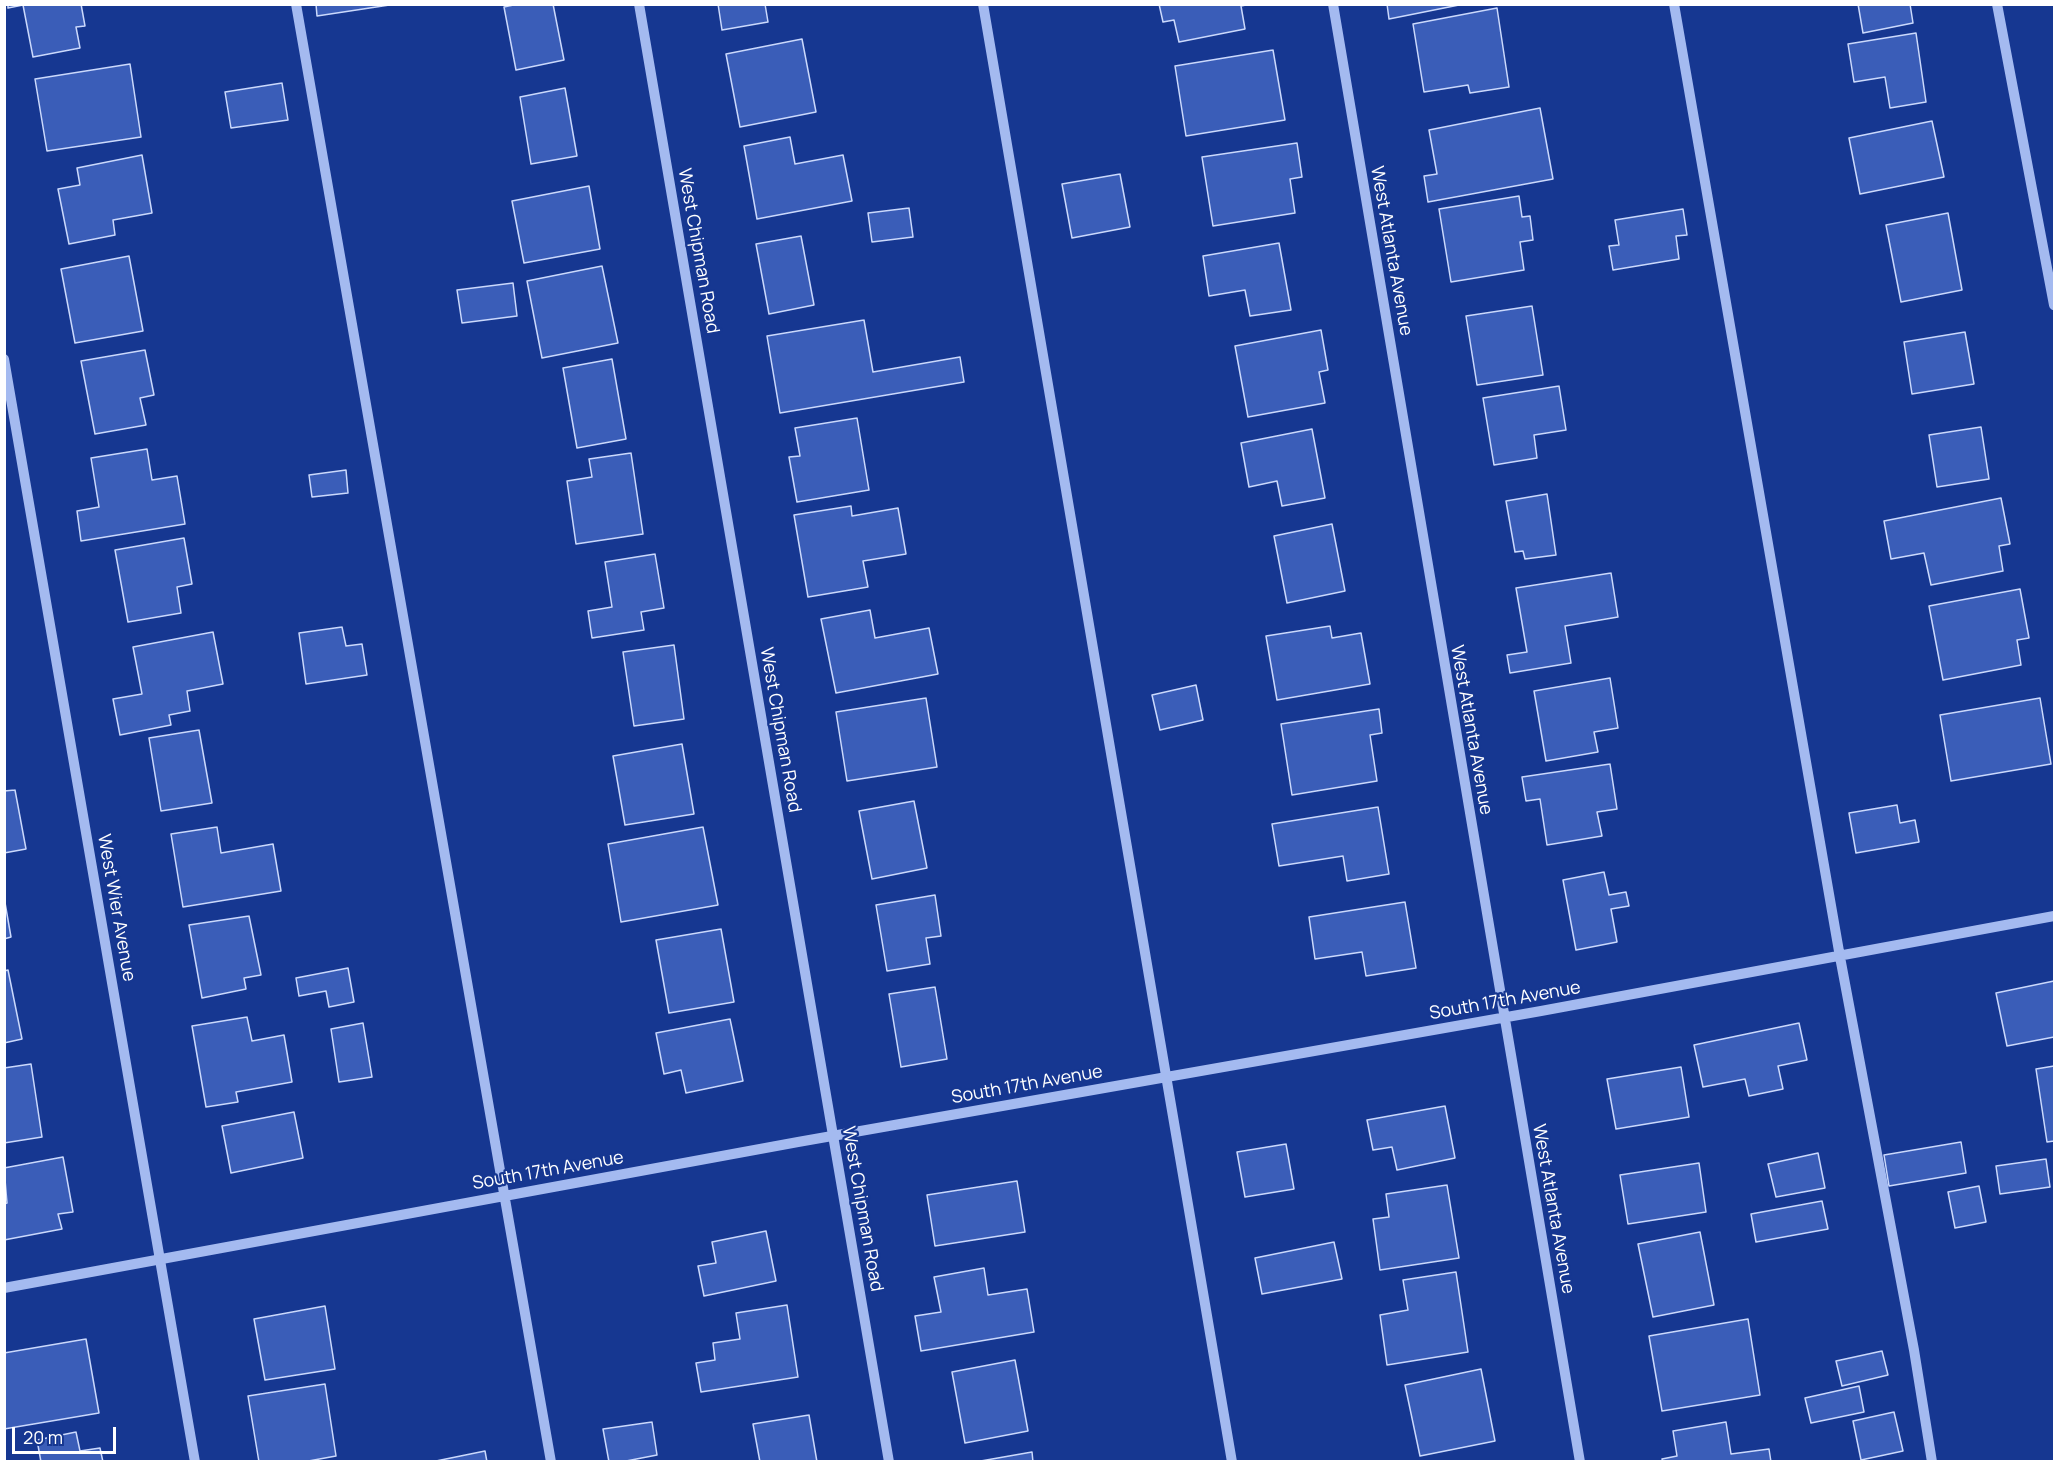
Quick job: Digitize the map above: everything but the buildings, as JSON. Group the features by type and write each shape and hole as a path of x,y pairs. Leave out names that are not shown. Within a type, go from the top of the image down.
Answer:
{"street":[{"path":"296,4 551,1461"},
{"name":"West Chipman Road","path":"639,4 889,1461"},
{"path":"983,4 1232,1461"},
{"name":"West Atlanta Avenue","path":"1333,4 1503,1018 1580,1461"},
{"path":"1674,4 1840,957 1912,1339 1932,1461"},
{"path":"1997,4 2055,305"},
{"name":"West Wier Avenue","path":"4,360 195,1461"},
{"name":"South 17th Avenue","path":"4,1288 833,1136 1840,957 2055,916"}]}
